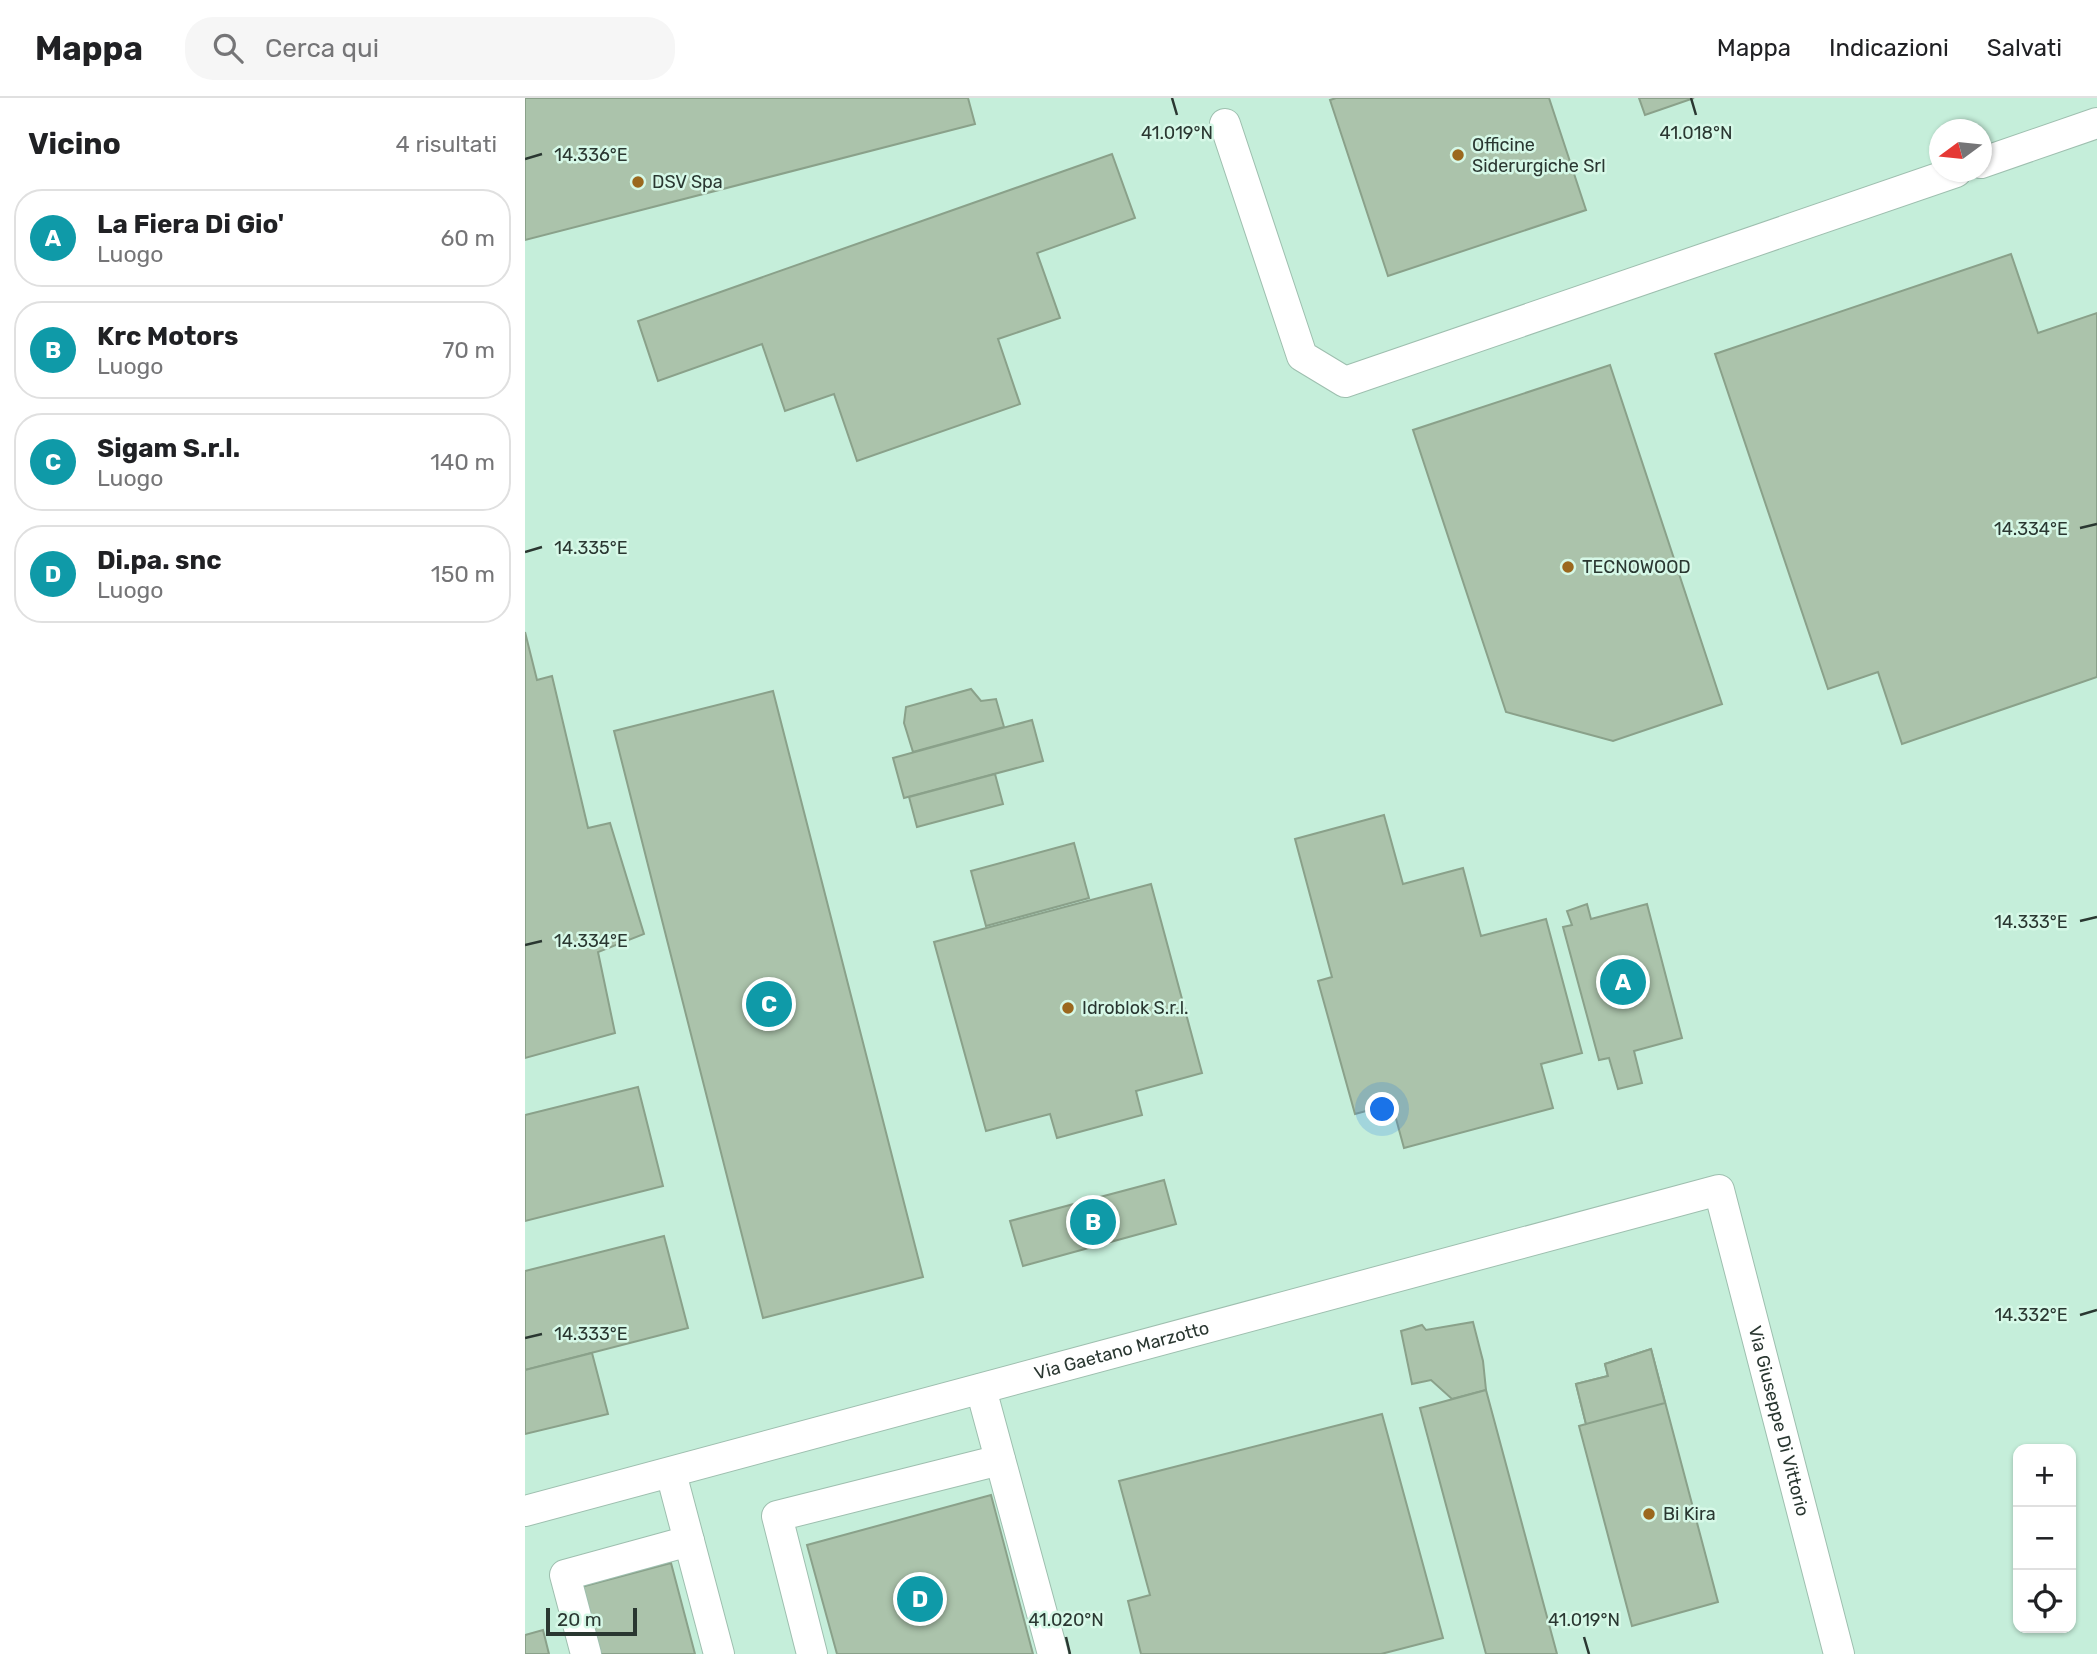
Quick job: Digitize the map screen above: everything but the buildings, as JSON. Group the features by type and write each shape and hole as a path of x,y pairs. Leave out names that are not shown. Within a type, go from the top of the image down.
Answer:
{"street":[{"path":"1992,160 2097,123"},
{"path":"1225,124 1302,356 1345,382 1929,181"},
{"name":"Via Gaetano Marzotto","path":"525,1511 1719,1190"},
{"name":"Via Giuseppe Di Vittorio","path":"1719,1190 1839,1654"},
{"path":"981,1389 1053,1654"},
{"path":"812,1654 777,1516 1000,1460"},
{"path":"671,1473 719,1654"},
{"path":"586,1654 565,1575 689,1541"}],"shaded area":[{"path":"525,98 2097,98 2097,1654 525,1654"}],"place":[{"name":"Officine Siderurgiche Srl","path":"1458,155"},
{"name":"DSV Spa","path":"638,182"},
{"name":"TECNOWOOD","path":"1568,567"},
{"name":"La Fiera Di Gio'","path":"1623,982"},
{"name":"Sigam S.r.l.","path":"769,1004"},
{"name":"Idroblok S.r.l.","path":"1068,1008"},
{"name":"Krc Motors","path":"1093,1222"},
{"name":"Bi Kira","path":"1649,1514"},
{"name":"Di.pa. snc","path":"920,1599"}]}
